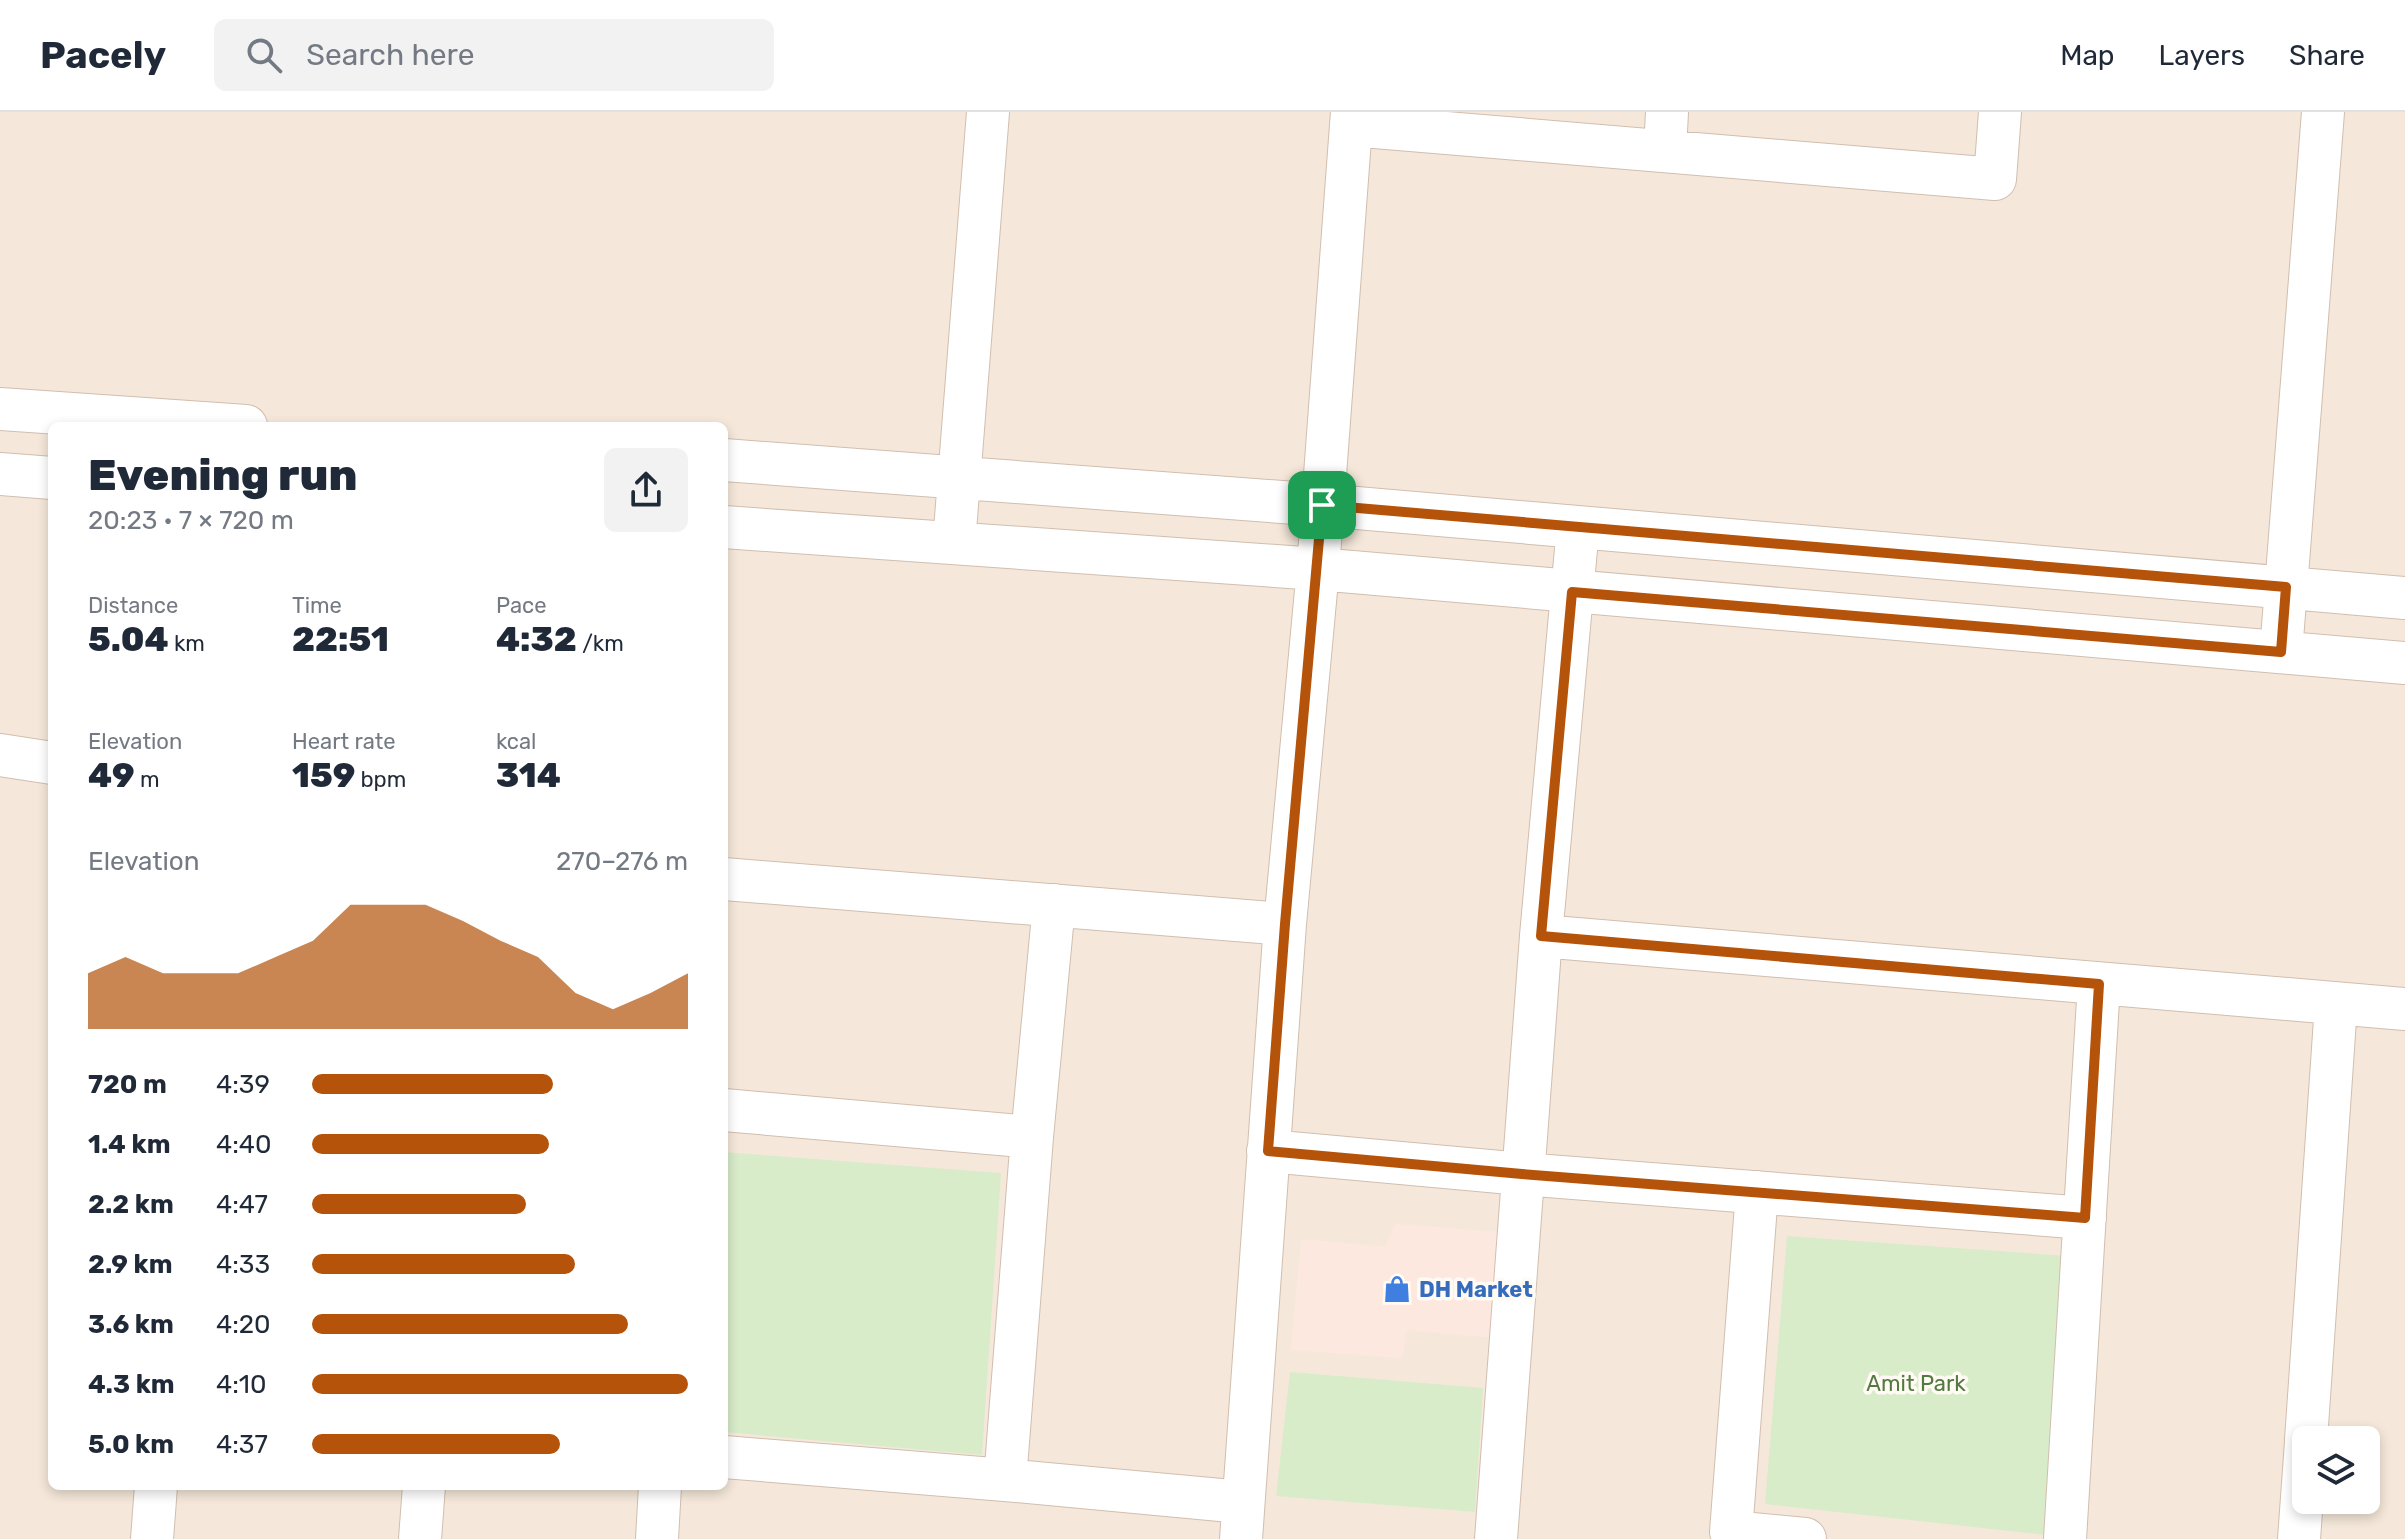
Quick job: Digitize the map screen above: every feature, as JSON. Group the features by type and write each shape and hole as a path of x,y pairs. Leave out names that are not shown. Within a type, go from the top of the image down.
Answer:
{"street":[{"path":"954,543 988,112"},
{"path":"728,1457 1005,1480 1242,1520 1285,924 1318,569 1351,118 1666,131 1995,179 2000,112"},
{"path":"2281,652 2323,112"},
{"path":"0,409 182,422"},
{"path":"728,460 1322,505 2405,598"},
{"path":"0,474 48,478"},
{"path":"728,527 1318,569 2405,663"},
{"path":"1496,1539 1541,936 1578,527"},
{"path":"0,755 48,762"},
{"path":"728,879 1285,924"},
{"path":"1005,1480 1054,905"},
{"path":"1541,936 2405,1009"},
{"path":"2065,1539 2099,984"},
{"path":"2307,1426 2336,1005"},
{"path":"728,1110 1032,1137"},
{"path":"1268,1151 2085,1218"},
{"path":"1757,1192 1730,1536 1805,1539"},
{"path":"152,1539 156,1490"},
{"path":"420,1539 424,1490"},
{"path":"657,1539 660,1490"},
{"path":"2299,1539 2301,1514"}],"shaded area":[{"path":"0,112 2405,112 2405,1539 0,1539"},
{"name":"DH Market","path":"1395,1224 1500,1232 1496,1338 1407,1330 1402,1358 1291,1350 1301,1239 1386,1247"}],"green space":[{"path":"728,1152 1001,1173 982,1455 728,1432"},
{"name":"Amit Park","path":"1787,1236 2069,1256 2055,1536 1765,1504"},
{"path":"1290,1372 1483,1388 1475,1512 1276,1496"}],"place":[{"name":"DH Market","path":"1397,1289"}],"route":[{"path":"1322,505 2286,587 2281,652 1572,592 1541,936 2099,984 2085,1218 1268,1151 1322,505"}]}
